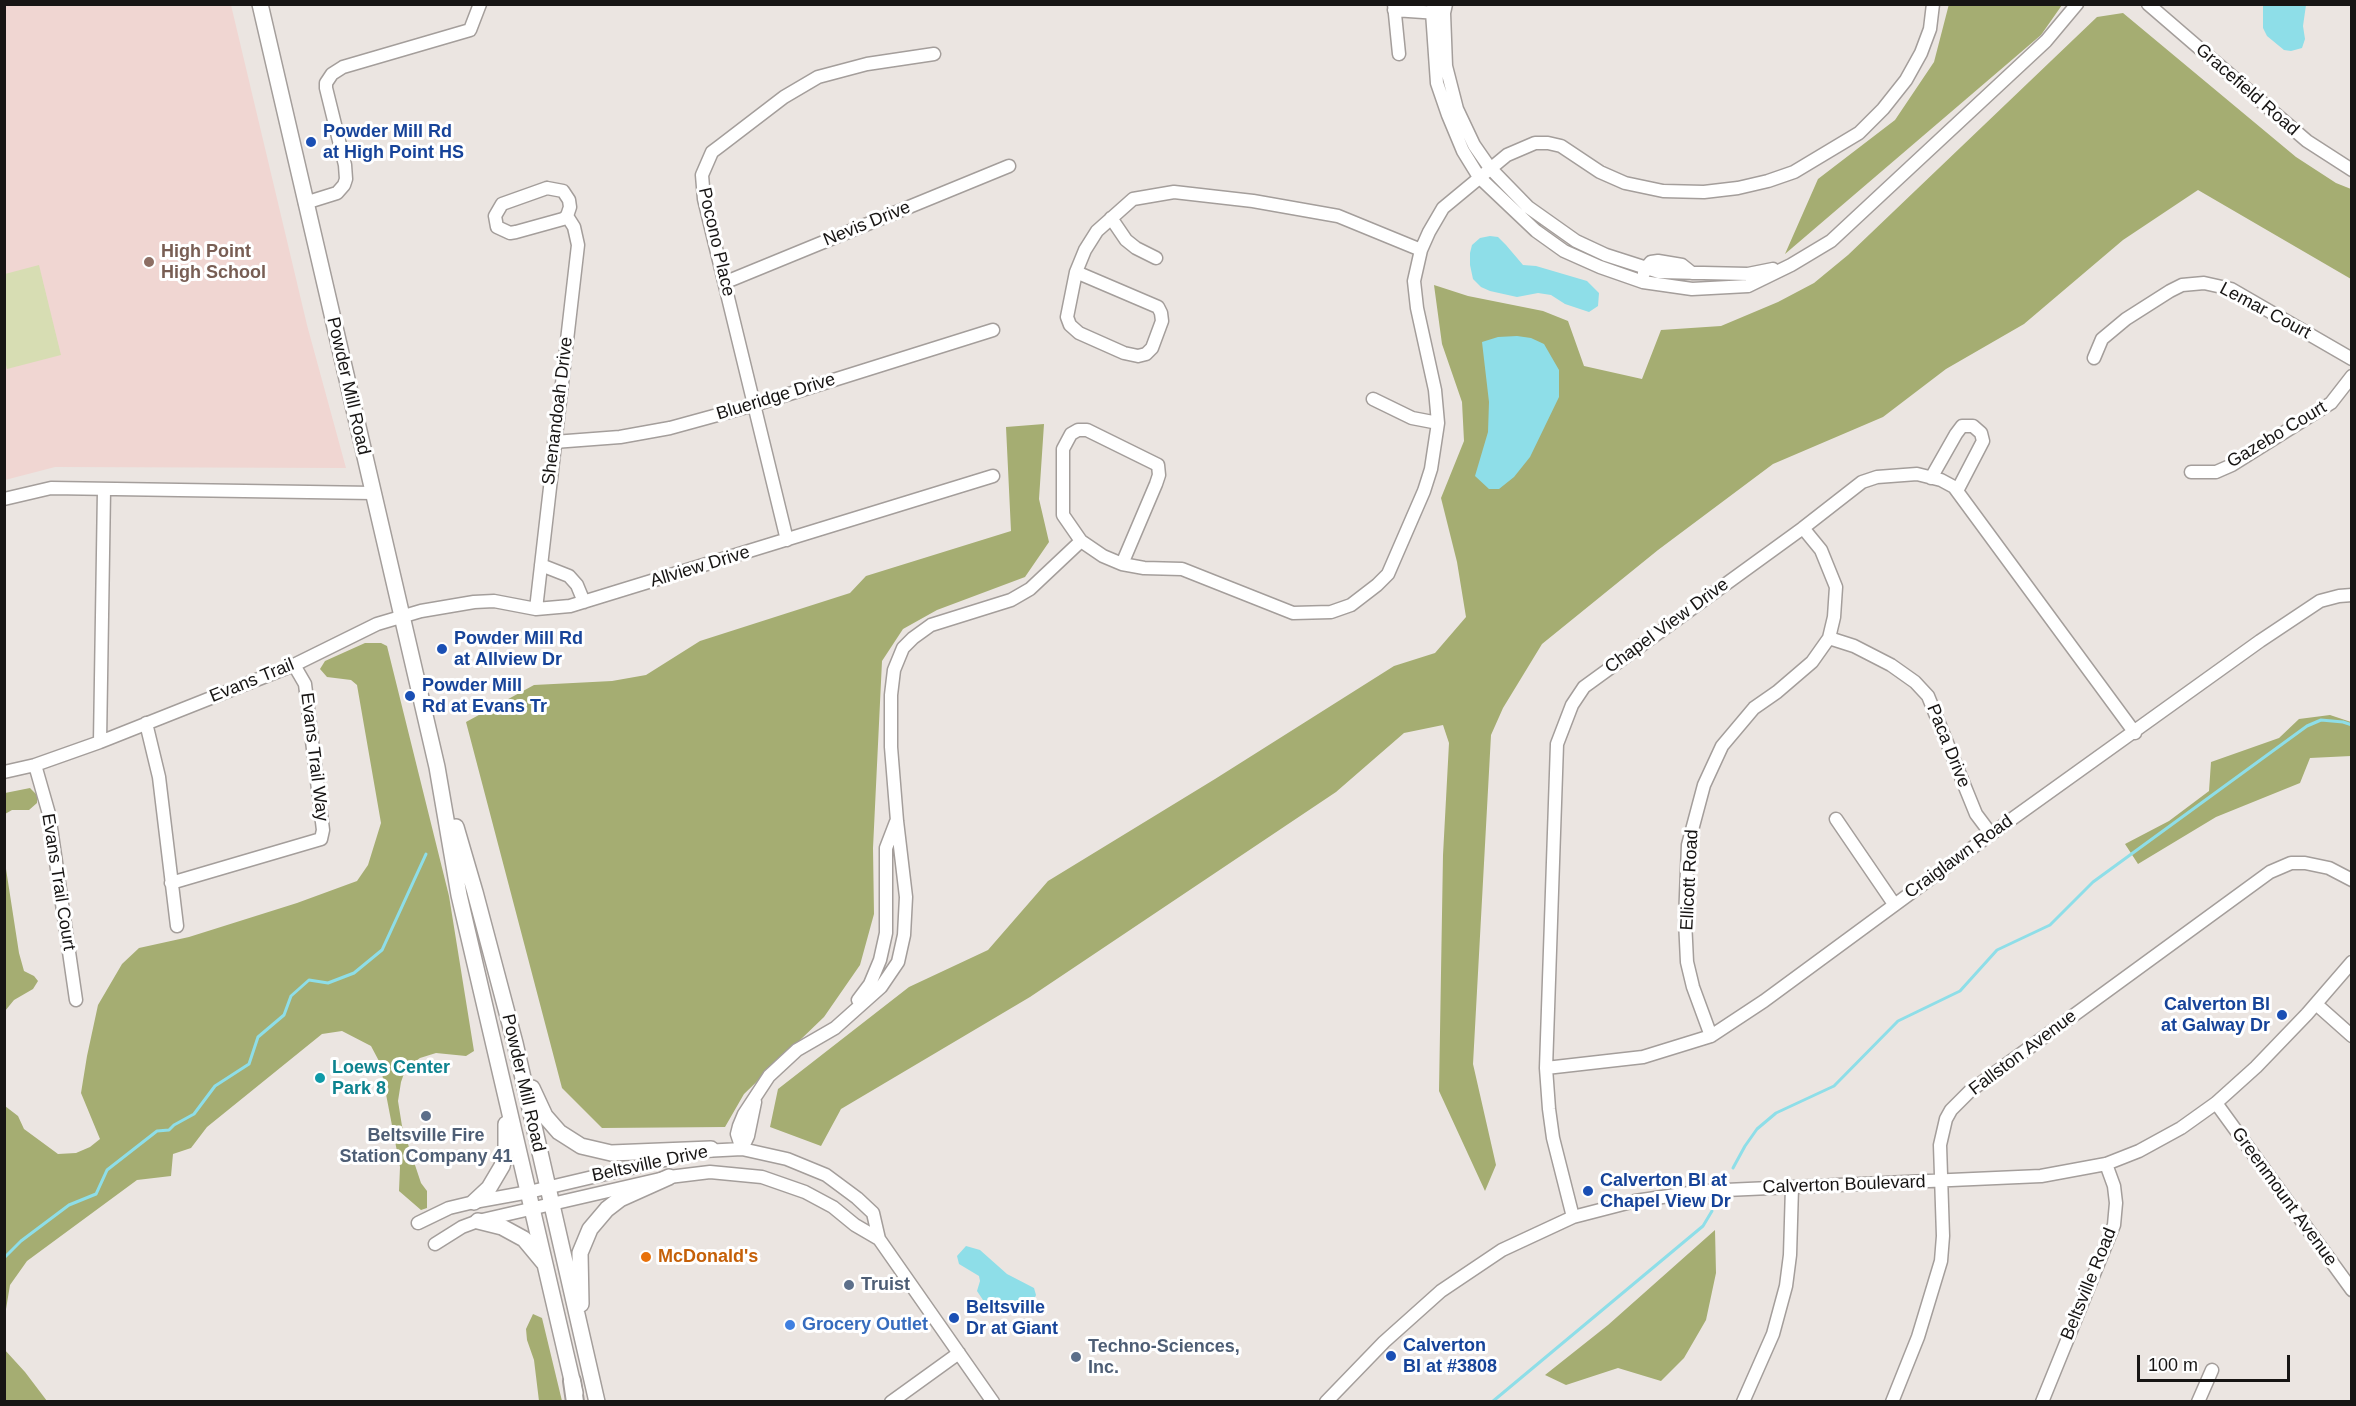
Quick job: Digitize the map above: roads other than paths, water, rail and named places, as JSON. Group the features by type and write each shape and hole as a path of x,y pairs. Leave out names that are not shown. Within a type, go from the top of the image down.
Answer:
{"highway":[{"path":"572,1381 576,1401"}],"main road":[{"name":"Powder Mill Road","path":"260,4 437,767 459,895 572,1381"},
{"name":"Powder Mill Road","path":"437,767 476,892 514,1043 597,1401"},
{"path":"514,1043 545,1116 559,1132 570,1140 597,1151 611,1153 711,1149"},
{"path":"474,1202 492,1182 502,1166 506,1151 507,1135 495,1047"},
{"path":"581,1331 580,1260 590,1229 607,1209 620,1199 669,1177"},
{"path":"478,1221 502,1227 524,1239 545,1264"}],"street":[{"path":"306,203 337,193 346,179 345,165 326,88 326,83 332,74 343,67 470,30 480,4"},
{"path":"1122,564 1156,484 1159,475 1158,465 1087,430 1078,430 1071,434 1063,449 1063,515 1081,541 1103,556 1122,564 1144,568 1182,569 1293,613 1331,612 1351,605 1388,574 1428,480 1438,423 1435,390 1417,308 1414,281 1421,250 1443,208 1507,155 1535,143 1548,142 1561,146 1600,172 1621,181 1663,191 1704,192 1738,188 1794,172 1859,133 1883,109 1906,80 1921,52 1930,29 1933,4"},
{"path":"1439,9 1437,83 1463,150 1479,177 1536,231 1564,251 1643,282 1692,289 1748,286 1791,265 1831,241 2046,41 2077,4"},
{"name":"Gracefield Road","path":"2148,4 2307,141 2352,170"},
{"path":"1399,54 1394,7 1439,9"},
{"path":"1439,9 1446,66 1457,109 1474,145 1490,168 1528,207 1560,230 1606,255 1645,268"},
{"name":"Pocono Place","path":"787,540 704,199 702,182 704,169 712,152 784,97 818,77 860,66 934,54"},
{"name":"Nevis Drive","path":"726,282 1009,166"},
{"name":"Shenandoah Drive","path":"547,188 563,191 569,200 570,207 567,216 510,233 502,230 494,222 496,211 502,204 547,188"},
{"path":"1076,272 1158,307 1162,321 1152,348 1137,356 1079,333 1070,325 1067,317 1076,272 1085,250 1097,231 1133,199 1174,192 1201,194 1338,216 1421,250"},
{"name":"Shenandoah Drive","path":"536,609 578,245 574,227 567,216"},
{"path":"1111,218 1126,240 1156,258"},
{"path":"1643,282 1645,268 1651,262 1658,261 1682,265 1693,274 1748,274 1791,265"},
{"path":"1692,289 1693,274"},
{"name":"Lemar Court","path":"2094,358 2102,339 2126,319 2182,285 2204,283 2231,290 2352,358"},
{"name":"Blueridge Drive","path":"554,442 646,434 754,405 993,330"},
{"name":"Gazebo Court","path":"2191,472 2216,472 2232,465 2331,403 2352,376"},
{"path":"1373,399 1412,418 1438,423"},
{"path":"1931,478 1962,426 1972,426 1982,433 1983,441 1957,491"},
{"name":"Chapel View Drive","path":"1573,1217 1553,1138 1546,1068 1557,744 1572,705 1584,687 1803,528 1862,482 1877,477 1917,474 1941,480 1957,491 2135,733"},
{"name":"Allview Drive","path":"402,618 421,611 474,602 494,601 536,609 556,609 993,476"},
{"path":"4,499 51,488 373,493"},
{"path":"100,742 104,489"},
{"name":"Ellicott Road","path":"1711,1036 1693,987 1688,962 1685,920 1688,845 1694,814 1712,765 1727,740 1754,708 1812,662 1829,638 1834,617 1836,587 1821,550 1803,528"},
{"path":"846,1018 870,984 880,960 897,934 906,897 891,747 891,695 894,670 903,648 931,625 1011,600 1030,590 1081,541"},
{"path":"541,565 569,576 577,585 584,602"},
{"name":"Craiglawn Road","path":"1546,1068 1643,1057 1711,1036 1764,1001 1894,904 2260,641 2320,602 2339,596 2352,596"},
{"name":"Evans Trail","path":"4,772 35,765 100,742 294,665 377,624 402,618"},
{"name":"Paca Drive","path":"1829,638 1854,646 1891,664 1916,682 1928,696 1976,814 1991,834"},
{"name":"Evans Trail Way","path":"171,883 321,838 323,830 305,684 294,665"},
{"path":"146,723 159,777 177,926"},
{"name":"Evans Trail Court","path":"35,765 49,814 76,1000"},
{"path":"1836,819 1894,904"},
{"path":"741,1149 748,1136 756,1098 769,1077 797,1050 835,1028 880,987 898,962 897,934 886,848 897,821"},
{"name":"Fallston Avenue","path":"1892,1401 1937,1280 1943,1236 1942,1133 1946,1119 1959,1101 2252,883 2270,872 2291,863 2306,863 2329,868 2352,880"},
{"name":"Calverton Boulevard","path":"1326,1401 1391,1336 1441,1292 1502,1250 1573,1217 1635,1201 1679,1193 2041,1176 2106,1164 2160,1140 2216,1103 2256,1067 2352,962"},
{"path":"2316,1004 2352,1036"},
{"name":"Greenmount Avenue","path":"2216,1103 2352,1290"},
{"name":"Beltsville Drive","path":"418,1223 448,1208 547,1188 711,1149 741,1149 787,1159 833,1180 873,1213 879,1239 993,1401"},
{"name":"Beltsville Road","path":"2042,1401 2114,1226 2116,1203 2106,1164"},
{"name":"Beltsville Drive","path":"435,1244 462,1227 478,1221 669,1177 710,1172 762,1177 811,1195 833,1207 855,1225 879,1239"},
{"path":"1743,1401 1773,1334 1785,1294 1790,1255 1792,1187"},
{"path":"891,1401 959,1353"},
{"path":"2198,1401 2212,1370"}],"water":[{"path":"2263,5 2306,5 2303,26 2305,39 2302,48 2284,50 2267,36 2263,28"},
{"path":"1498,237 1523,265 1536,266 1587,281 1599,293 1598,306 1589,312 1565,304 1551,295 1538,293 1517,297 1481,287 1473,279 1470,253 1472,245 1480,238"},
{"path":"1498,337 1531,338 1544,344 1559,370 1559,397 1530,457 1514,477 1499,489 1489,489 1475,476 1488,432 1489,402 1482,342"},
{"path":"966,1246 980,1250 1007,1274 1034,1288 1036,1295 1032,1304 1022,1310 1009,1312 985,1303 977,1291 979,1276 959,1264 957,1256"}],"waterway":[{"path":"1733,1168 1757,1129 1776,1113 1834,1086 1898,1021 1960,991 1997,950 2050,925 2093,882 2307,726 2321,720 2352,725"},
{"path":"4,1258 21,1241 69,1205 96,1194 107,1170 157,1131 169,1130 194,1114 215,1086 249,1064 258,1037 284,1015 291,996 309,980 328,983 354,973 382,950 426,854"},
{"path":"1492,1402 1703,1226 1712,1211"}],"place":[{"name":"Powder Mill Rd at High Point HS","path":"311,142"},
{"name":"High Point High School","path":"149,262"},
{"name":"Powder Mill Rd at Allview Dr","path":"442,649"},
{"name":"Powder Mill Rd at Evans Tr","path":"410,696"},
{"name":"Calverton Bl at Galway Dr","path":"2282,1015"},
{"name":"Loews Center Park 8","path":"320,1078"},
{"name":"Beltsville Fire Station Company 41","path":"426,1116"},
{"name":"Calverton Bl at Chapel View Dr","path":"1588,1191"},
{"name":"McDonald's","path":"646,1257"},
{"name":"Truist","path":"849,1285"},
{"name":"Beltsville Dr at Giant","path":"954,1318"},
{"name":"Grocery Outlet","path":"790,1325"},
{"name":"Calverton Bl at #3808","path":"1391,1356"},
{"name":"Techno-Sciences, Inc.","path":"1076,1357"}]}
